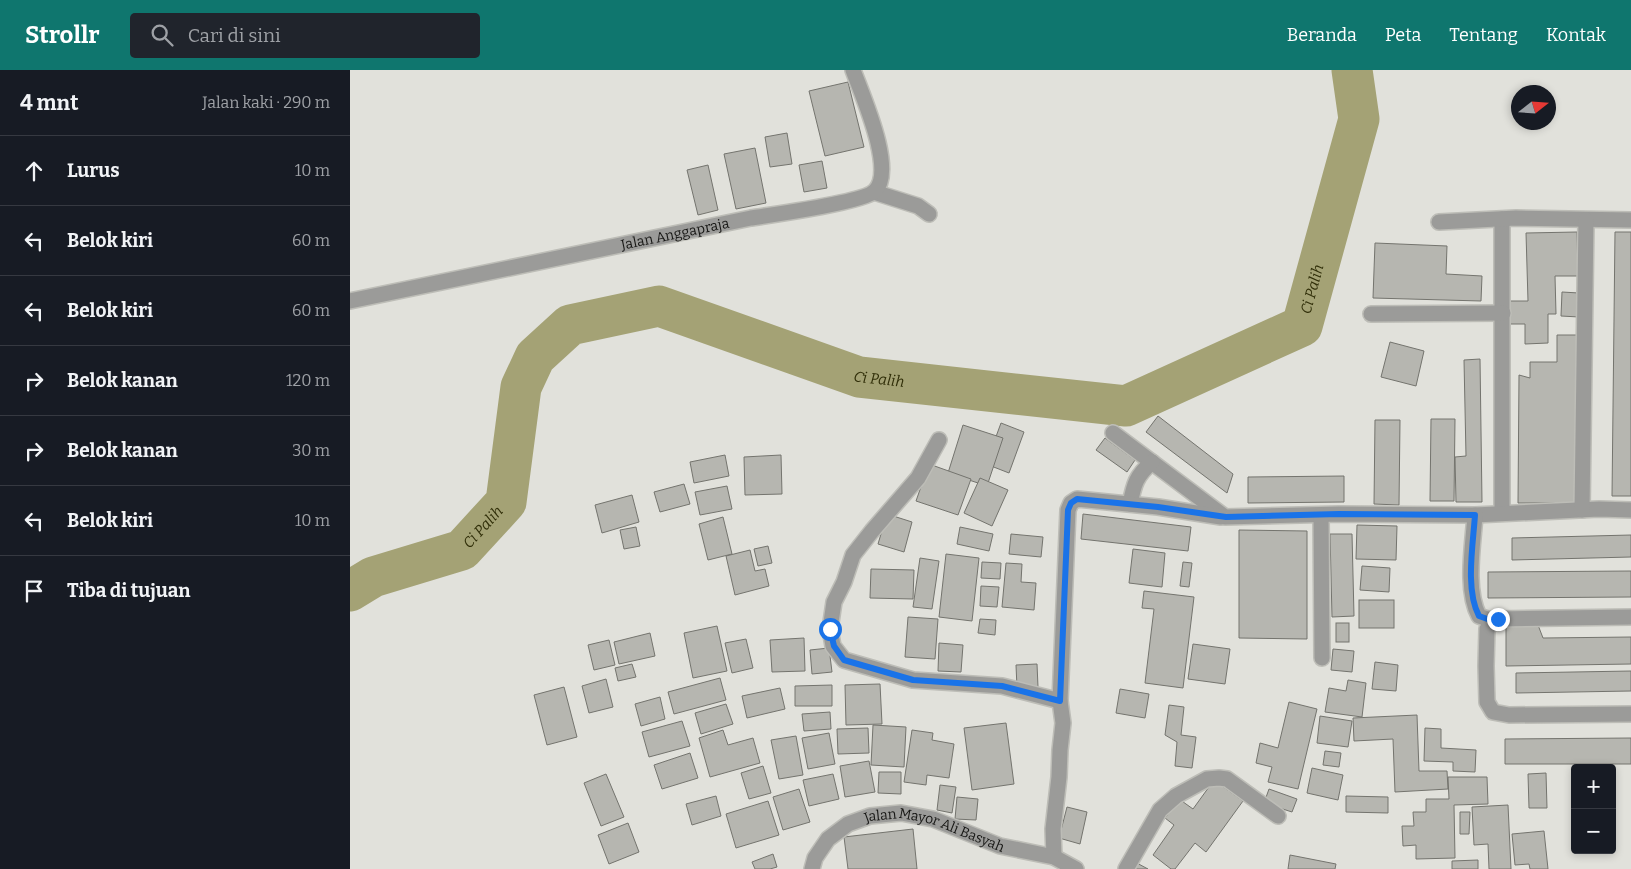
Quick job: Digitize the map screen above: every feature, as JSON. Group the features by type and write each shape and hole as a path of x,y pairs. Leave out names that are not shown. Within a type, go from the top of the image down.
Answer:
{"street":[{"path":"853,70 880,152 882,166 880,182 874,192 918,206 929,214"},
{"name":"Jalan Anggapraja","path":"350,301 751,218 864,197 874,192"},
{"path":"1502,219 1502,513"},
{"path":"1439,222 1502,219 1631,220"},
{"path":"1582,510 1586,220"},
{"path":"1372,314 1503,313"},
{"path":"1113,433 1226,517"},
{"path":"939,440 918,478 872,530 853,555 844,582 834,602 830,629 834,646 844,660 913,680 1002,686 1060,701"},
{"path":"1130,504 1135,482 1141,472 1152,462"},
{"path":"1054,857 1053,829 1063,723 1060,701 1068,510 1071,503 1077,499 1226,517 1339,514 1475,515 1582,510 1631,510"},
{"path":"1321,515 1322,658"},
{"path":"1475,515 1471,566 1474,606 1479,616 1493,621"},
{"path":"1631,617 1498,619 1493,621 1487,629 1486,666 1487,702 1494,712 1509,715 1631,714"},
{"path":"1126,869 1160,810 1176,796 1207,779 1228,779 1278,816"},
{"name":"Jalan Mayor Ali Basyah","path":"812,869 815,858 828,840 848,824 870,816 901,813 933,820 1000,846 1054,857 1076,869"}],"building":[{"path":"848,82 864,147 825,156 809,91"},
{"path":"787,133 792,164 770,167 765,137"},
{"path":"755,148 766,203 736,209 724,154"},
{"path":"822,161 827,188 804,192 799,165"},
{"path":"708,165 718,210 698,215 687,170"},
{"path":"1577,232 1578,276 1555,276 1556,314 1548,314 1548,343 1525,344 1525,324 1510,324 1510,301 1528,301 1526,233"},
{"path":"1615,232 1631,232 1631,496 1612,496"},
{"path":"1375,243 1447,246 1446,274 1482,276 1481,301 1373,298"},
{"path":"1562,292 1579,293 1579,317 1561,316"},
{"path":"1557,335 1577,335 1577,503 1518,503 1519,375 1530,378 1530,362 1557,362"},
{"path":"1390,342 1424,351 1416,386 1381,377"},
{"path":"1480,359 1482,502 1456,502 1455,457 1466,456 1464,360"},
{"path":"1158,416 1233,474 1227,493 1146,432"},
{"path":"1431,419 1455,419 1454,501 1430,501"},
{"path":"1375,420 1400,420 1399,505 1374,504"},
{"path":"1001,423 1024,432 1009,473 986,464"},
{"path":"963,425 1003,438 987,486 948,473"},
{"path":"1105,438 1135,460 1127,472 1096,450"},
{"path":"725,455 729,476 694,483 690,462"},
{"path":"781,455 782,494 745,495 744,457"},
{"path":"929,464 971,479 958,515 916,501"},
{"path":"1344,476 1344,502 1248,503 1248,477"},
{"path":"980,478 1008,490 992,526 964,513"},
{"path":"684,484 690,504 660,512 654,492"},
{"path":"727,486 732,509 700,515 695,492"},
{"path":"632,495 639,522 602,533 595,505"},
{"path":"887,514 912,522 904,552 878,544"},
{"path":"1083,514 1191,527 1188,551 1081,539"},
{"path":"723,517 732,554 708,560 699,524"},
{"path":"1357,525 1397,526 1396,560 1356,559"},
{"path":"636,527 640,546 624,549 620,530"},
{"path":"960,527 993,534 989,551 957,544"},
{"path":"1239,530 1307,531 1307,639 1239,638"},
{"path":"1011,534 1043,537 1041,557 1009,554"},
{"path":"1330,534 1352,534 1354,616 1332,617"},
{"path":"1631,535 1631,557 1512,560 1512,538"},
{"path":"768,546 772,563 758,566 754,549"},
{"path":"1133,549 1165,553 1162,587 1129,583"},
{"path":"750,550 755,571 765,569 769,586 735,595 726,556"},
{"path":"946,554 979,558 972,621 939,617"},
{"path":"920,558 939,561 932,609 913,607"},
{"path":"982,562 1001,563 1000,579 981,578"},
{"path":"1183,562 1192,563 1189,587 1180,586"},
{"path":"1006,563 1022,564 1021,582 1036,583 1034,610 1002,607"},
{"path":"1362,566 1390,568 1389,592 1360,590"},
{"path":"871,569 914,570 913,599 870,598"},
{"path":"1631,571 1631,597 1488,598 1488,572"},
{"path":"981,586 999,587 997,607 980,606"},
{"path":"1144,591 1194,597 1183,688 1145,683 1154,609 1142,608"},
{"path":"1359,600 1394,600 1394,628 1359,628"},
{"path":"908,617 938,619 935,659 905,657"},
{"path":"980,619 996,620 995,635 978,633"},
{"path":"1336,623 1349,623 1349,642 1336,642"},
{"path":"1506,625 1538,625 1543,638 1631,637 1631,664 1506,666"},
{"path":"717,626 727,671 693,678 684,633"},
{"path":"650,633 655,656 619,664 614,642"},
{"path":"804,638 805,671 772,672 770,640"},
{"path":"746,639 753,668 732,673 725,643"},
{"path":"609,640 615,665 594,670 588,645"},
{"path":"939,643 963,645 961,672 938,671"},
{"path":"1193,644 1230,649 1225,684 1188,679"},
{"path":"829,648 832,672 812,674 810,650"},
{"path":"1333,649 1354,651 1352,672 1331,670"},
{"path":"1375,662 1398,665 1396,691 1372,689"},
{"path":"632,664 636,677 618,681 615,668"},
{"path":"1037,664 1038,687 1017,688 1016,665"},
{"path":"1631,671 1631,691 1516,693 1516,673"},
{"path":"720,678 726,700 674,714 668,692"},
{"path":"606,679 613,707 589,713 582,686"},
{"path":"1348,680 1366,683 1362,717 1325,712 1329,688 1346,691"},
{"path":"880,684 882,724 846,725 845,685"},
{"path":"832,685 832,706 795,706 795,686"},
{"path":"564,687 577,737 547,745 534,695"},
{"path":"780,688 785,709 747,718 742,696"},
{"path":"1120,689 1149,694 1145,718 1116,713"},
{"path":"660,697 665,719 641,726 635,704"},
{"path":"1289,702 1317,709 1298,789 1268,782 1272,767 1256,763 1260,743 1278,748"},
{"path":"726,704 733,724 701,734 695,713"},
{"path":"1169,705 1184,707 1181,735 1196,737 1192,768 1175,766 1177,742 1165,735"},
{"path":"830,712 831,729 804,731 802,714"},
{"path":"1417,715 1419,771 1447,771 1448,789 1395,792 1393,739 1354,741 1353,718"},
{"path":"1320,716 1352,721 1348,747 1317,743"},
{"path":"682,721 690,746 649,757 642,732"},
{"path":"1006,723 1014,784 972,790 964,728"},
{"path":"873,725 906,727 904,767 871,765"},
{"path":"868,728 869,753 838,754 837,729"},
{"path":"1425,728 1441,729 1441,748 1476,750 1475,772 1453,771 1453,762 1424,761"},
{"path":"723,730 728,745 753,738 760,763 710,777 699,738"},
{"path":"912,730 933,733 932,740 954,744 949,778 927,775 926,785 904,782"},
{"path":"829,733 835,764 808,769 802,738"},
{"path":"796,736 803,775 779,779 771,740"},
{"path":"1631,738 1631,764 1505,764 1505,739"},
{"path":"1325,751 1341,753 1339,767 1323,765"},
{"path":"690,753 698,778 662,789 654,765"},
{"path":"869,761 875,792 845,797 840,766"},
{"path":"763,766 771,793 749,799 741,773"},
{"path":"1312,768 1343,775 1338,800 1307,793"},
{"path":"879,772 901,772 901,794 878,793"},
{"path":"1546,773 1547,808 1529,808 1528,774"},
{"path":"606,774 624,817 601,826 584,783"},
{"path":"833,774 839,799 809,806 803,780"},
{"path":"1448,777 1487,777 1488,804 1454,805 1455,858 1416,859 1416,845 1403,846 1402,826 1414,826 1413,812 1426,812 1426,799 1449,799"},
{"path":"1214,780 1243,801 1206,852 1195,843 1175,869 1171,869 1153,855 1174,825 1165,818 1179,799 1193,809"},
{"path":"940,785 956,787 952,813 937,810"},
{"path":"799,789 810,822 783,830 773,797"},
{"path":"1269,789 1297,799 1292,812 1264,803"},
{"path":"716,796 721,816 692,825 686,804"},
{"path":"1346,796 1388,797 1388,813 1346,812"},
{"path":"957,797 978,799 976,820 955,819"},
{"path":"768,801 779,835 736,848 726,814"},
{"path":"1508,805 1511,869 1489,869 1488,844 1474,845 1472,807"},
{"path":"1067,807 1087,812 1080,844 1059,838"},
{"path":"1460,812 1470,812 1469,834 1460,834"},
{"path":"628,823 639,852 609,864 598,835"},
{"path":"913,829 917,869 848,869 844,837"},
{"path":"1544,831 1548,869 1530,869 1529,864 1515,865 1512,834"},
{"path":"773,854 777,867 755,869 752,862"},
{"path":"1290,855 1336,864 1335,869 1288,869"},
{"path":"1478,860 1478,869 1452,869 1452,861"},
{"path":"1133,861 1148,869 1129,869"}],"waterway":[{"name":"Ci Palih","path":"350,591 373,577 462,550 506,502 521,387 535,357 570,325 659,306 859,377 1126,406 1302,326 1359,119 1352,70"}],"route":[{"path":"830,629 834,646 844,660 913,680 1002,686 1060,701 1068,510 1071,503 1077,499 1158,507 1226,517 1339,514 1475,515 1471,566 1474,606 1479,616 1493,621 1498,619"}]}
